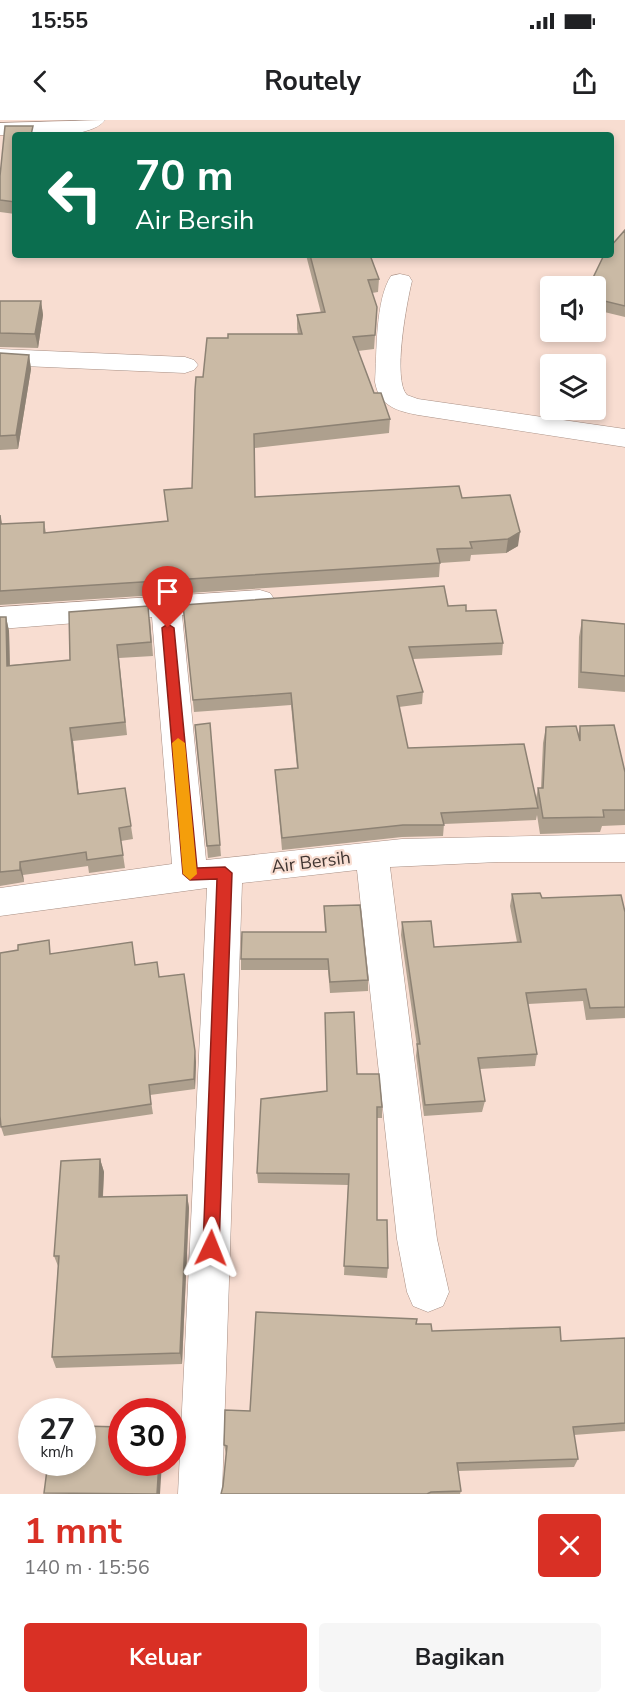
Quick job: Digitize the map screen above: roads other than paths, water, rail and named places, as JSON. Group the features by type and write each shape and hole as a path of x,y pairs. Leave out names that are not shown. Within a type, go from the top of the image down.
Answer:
{"street":[{"path":"0,129 74,128 94,120"},
{"path":"400,281 393,309 388,382 389,392 394,400 418,407 625,438"},
{"path":"0,357 186,365"},
{"path":"0,618 283,598"},
{"path":"166,606 207,874 200,1494"},
{"name":"Air Bersih","path":"0,902 207,874 372,855 508,848 625,848"},
{"path":"372,855 417,1239 429,1292"}]}
